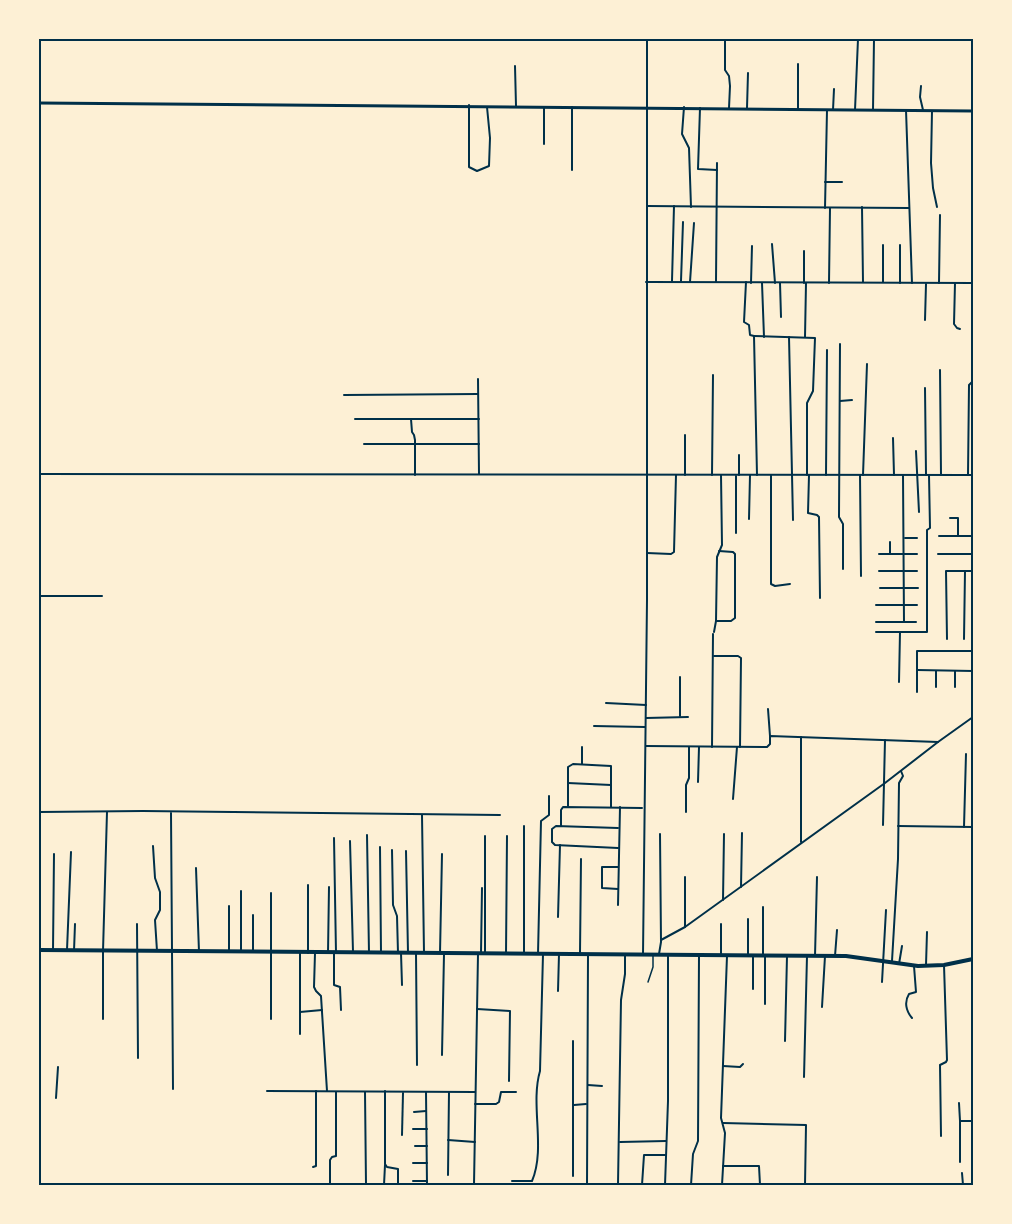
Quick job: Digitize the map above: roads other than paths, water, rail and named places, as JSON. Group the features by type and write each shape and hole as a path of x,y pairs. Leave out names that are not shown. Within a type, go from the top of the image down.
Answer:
{"highway":[{"path":"39,950 855,956 914,966 944,965 973,959"}],"main road":[{"path":"39,103 973,111"}],"street":[{"path":"647,39 646,747 643,808 651,955"},
{"path":"725,39 725,70 729,76 730,86 729,108"},
{"path":"855,110 858,39"},
{"path":"873,110 874,39"},
{"path":"798,64 798,109"},
{"path":"515,66 516,106"},
{"path":"747,108 748,74"},
{"path":"921,86 923,111"},
{"path":"833,110 834,89"},
{"path":"469,105 470,167 477,171 489,166 490,138 487,106"},
{"path":"544,106 544,144"},
{"path":"572,106 572,170"},
{"path":"684,107 682,134 688,148 691,207"},
{"path":"700,108 699,169 717,170"},
{"path":"825,208 827,110"},
{"path":"906,110 912,283"},
{"path":"932,111 931,163 937,207"},
{"path":"716,282 717,163"},
{"path":"825,182 842,182"},
{"path":"647,206 909,208"},
{"path":"672,281 674,206"},
{"path":"862,207 863,282"},
{"path":"829,282 830,208"},
{"path":"939,283 940,215"},
{"path":"681,281 683,222"},
{"path":"690,282 694,223"},
{"path":"772,244 775,283"},
{"path":"883,245 883,282"},
{"path":"900,245 900,282"},
{"path":"751,283 752,246"},
{"path":"804,251 805,338"},
{"path":"646,282 973,283"},
{"path":"746,282 744,322 749,325 750,335 815,339 813,394 807,403 808,513 818,514 819,517 820,598"},
{"path":"762,283 764,337"},
{"path":"780,283 781,316"},
{"path":"925,320 926,283"},
{"path":"955,283 954,324 960,329"},
{"path":"754,336 757,475"},
{"path":"789,337 794,520"},
{"path":"840,345 839,517 843,524 843,569"},
{"path":"826,475 827,350"},
{"path":"861,576 861,475 867,364"},
{"path":"940,370 941,475"},
{"path":"712,475 713,375"},
{"path":"478,379 478,474"},
{"path":"968,475 969,385 973,381"},
{"path":"876,632 927,632 927,530 930,528 925,388"},
{"path":"344,395 478,394"},
{"path":"840,401 852,400"},
{"path":"355,419 478,419"},
{"path":"411,419 415,444 415,475"},
{"path":"685,435 685,475"},
{"path":"893,438 894,475"},
{"path":"364,444 479,444"},
{"path":"916,451 919,512"},
{"path":"736,533 739,455"},
{"path":"39,474 973,475"},
{"path":"647,553 671,554 674,552 676,475"},
{"path":"712,747 714,656 712,638 717,621 717,557 722,545 721,475"},
{"path":"748,519 750,475"},
{"path":"771,475 771,584 775,586 790,584"},
{"path":"903,475 904,622"},
{"path":"950,518 958,518 958,536"},
{"path":"939,536 973,536"},
{"path":"904,538 917,538"},
{"path":"890,542 890,554"},
{"path":"717,621 733,621 735,618 735,554 719,551"},
{"path":"879,554 916,554"},
{"path":"938,554 973,554"},
{"path":"947,639 946,571 973,571"},
{"path":"964,639 965,571"},
{"path":"879,572 917,572"},
{"path":"880,588 918,588"},
{"path":"39,596 102,596"},
{"path":"876,605 917,605"},
{"path":"876,622 916,622"},
{"path":"899,682 900,632"},
{"path":"917,692 917,651 973,651"},
{"path":"714,656 741,658 738,747 733,799"},
{"path":"917,670 973,670"},
{"path":"936,671 936,687"},
{"path":"955,671 955,687"},
{"path":"680,677 680,717"},
{"path":"606,704 646,705"},
{"path":"646,747 768,747 770,736 768,709"},
{"path":"646,718 688,717"},
{"path":"661,941 685,927 902,773 938,742 973,717"},
{"path":"594,726 646,727"},
{"path":"770,736 938,742"},
{"path":"801,737 801,843"},
{"path":"883,825 885,740"},
{"path":"582,747 582,764"},
{"path":"686,812 689,747"},
{"path":"698,782 699,747"},
{"path":"964,827 966,754"},
{"path":"568,806 569,765 582,764 611,766 611,807"},
{"path":"891,962 898,859 899,783 902,773"},
{"path":"568,783 611,785"},
{"path":"512,1181 532,1181 538,1132 536,1088 540,1071 541,821 549,816 549,796"},
{"path":"561,826 561,810 568,806 643,808"},
{"path":"618,905 620,807"},
{"path":"39,812 500,815"},
{"path":"103,1019 107,812"},
{"path":"171,812 173,1089"},
{"path":"422,814 424,953"},
{"path":"524,826 524,954"},
{"path":"618,828 555,826 552,830 553,843 560,845 618,848"},
{"path":"898,826 973,827"},
{"path":"741,887 742,833"},
{"path":"651,955 660,947 661,941 660,834"},
{"path":"723,900 724,834"},
{"path":"367,835 369,953"},
{"path":"474,1185 477,1009 482,954 486,836"},
{"path":"506,954 507,836"},
{"path":"333,953 334,838"},
{"path":"350,841 353,953"},
{"path":"558,917 560,845"},
{"path":"153,846 155,878 160,892 160,910 155,919 157,951"},
{"path":"380,847 381,953"},
{"path":"392,850 393,905 397,916 402,985"},
{"path":"405,851 408,953"},
{"path":"67,950 71,852"},
{"path":"53,950 54,854"},
{"path":"441,854 441,1056"},
{"path":"580,954 581,860"},
{"path":"618,867 602,867 602,888 618,890"},
{"path":"196,868 199,952"},
{"path":"685,927 686,877"},
{"path":"814,956 817,877"},
{"path":"308,885 308,953"},
{"path":"329,887 334,985 340,987 341,1010"},
{"path":"482,888 482,954"},
{"path":"241,891 241,952"},
{"path":"271,893 271,1019"},
{"path":"229,906 229,952"},
{"path":"763,907 765,1004"},
{"path":"882,982 886,910"},
{"path":"252,952 253,915"},
{"path":"748,919 753,989"},
{"path":"74,951 75,924"},
{"path":"137,924 138,1058"},
{"path":"722,924 724,956 723,1123 725,1133 722,1185"},
{"path":"835,956 837,930"},
{"path":"926,966 927,932"},
{"path":"899,964 902,946"},
{"path":"300,953 300,1034"},
{"path":"315,953 315,989 321,996 327,1091"},
{"path":"416,953 417,1065"},
{"path":"558,991 559,954"},
{"path":"586,1185 588,955"},
{"path":"618,1185 621,1000 625,955"},
{"path":"691,1185 693,1154 698,1141 699,955"},
{"path":"665,1185 668,1101 668,956"},
{"path":"785,1041 787,956"},
{"path":"804,1077 807,956"},
{"path":"822,1007 825,956"},
{"path":"941,1136 940,1065 947,1060 944,965"},
{"path":"912,1018 907,1011 907,999 909,994 916,992 914,966"},
{"path":"477,1009 510,1011 509,1082"},
{"path":"300,1012 322,1010"},
{"path":"573,1041 573,1176"},
{"path":"723,1066 740,1067 743,1064"},
{"path":"56,1098 58,1067"},
{"path":"588,1085 602,1086"},
{"path":"267,1091 475,1092"},
{"path":"313,1167 316,1166 316,1091"},
{"path":"384,1185 385,1091"},
{"path":"330,1185 331,1158 336,1156 336,1092"},
{"path":"366,1092 366,1185"},
{"path":"402,1135 403,1092"},
{"path":"413,1181 427,1183 426,1092"},
{"path":"448,1175 449,1092"},
{"path":"475,1104 497,1104 501,1092 516,1092"},
{"path":"959,1103 960,1162"},
{"path":"574,1105 586,1104"},
{"path":"414,1112 426,1111"},
{"path":"960,1121 973,1121"},
{"path":"723,1123 806,1125 805,1185"},
{"path":"413,1129 427,1129"},
{"path":"448,1140 475,1142"},
{"path":"619,1142 666,1141"},
{"path":"414,1146 427,1146"},
{"path":"642,1185 644,1155 666,1155"},
{"path":"413,1163 427,1163"},
{"path":"385,1165 398,1169 398,1185"},
{"path":"723,1166 760,1167 760,1185"},
{"path":"962,1173 963,1185"}],"lane":[{"path":"648,982 653,968 651,955"}]}
